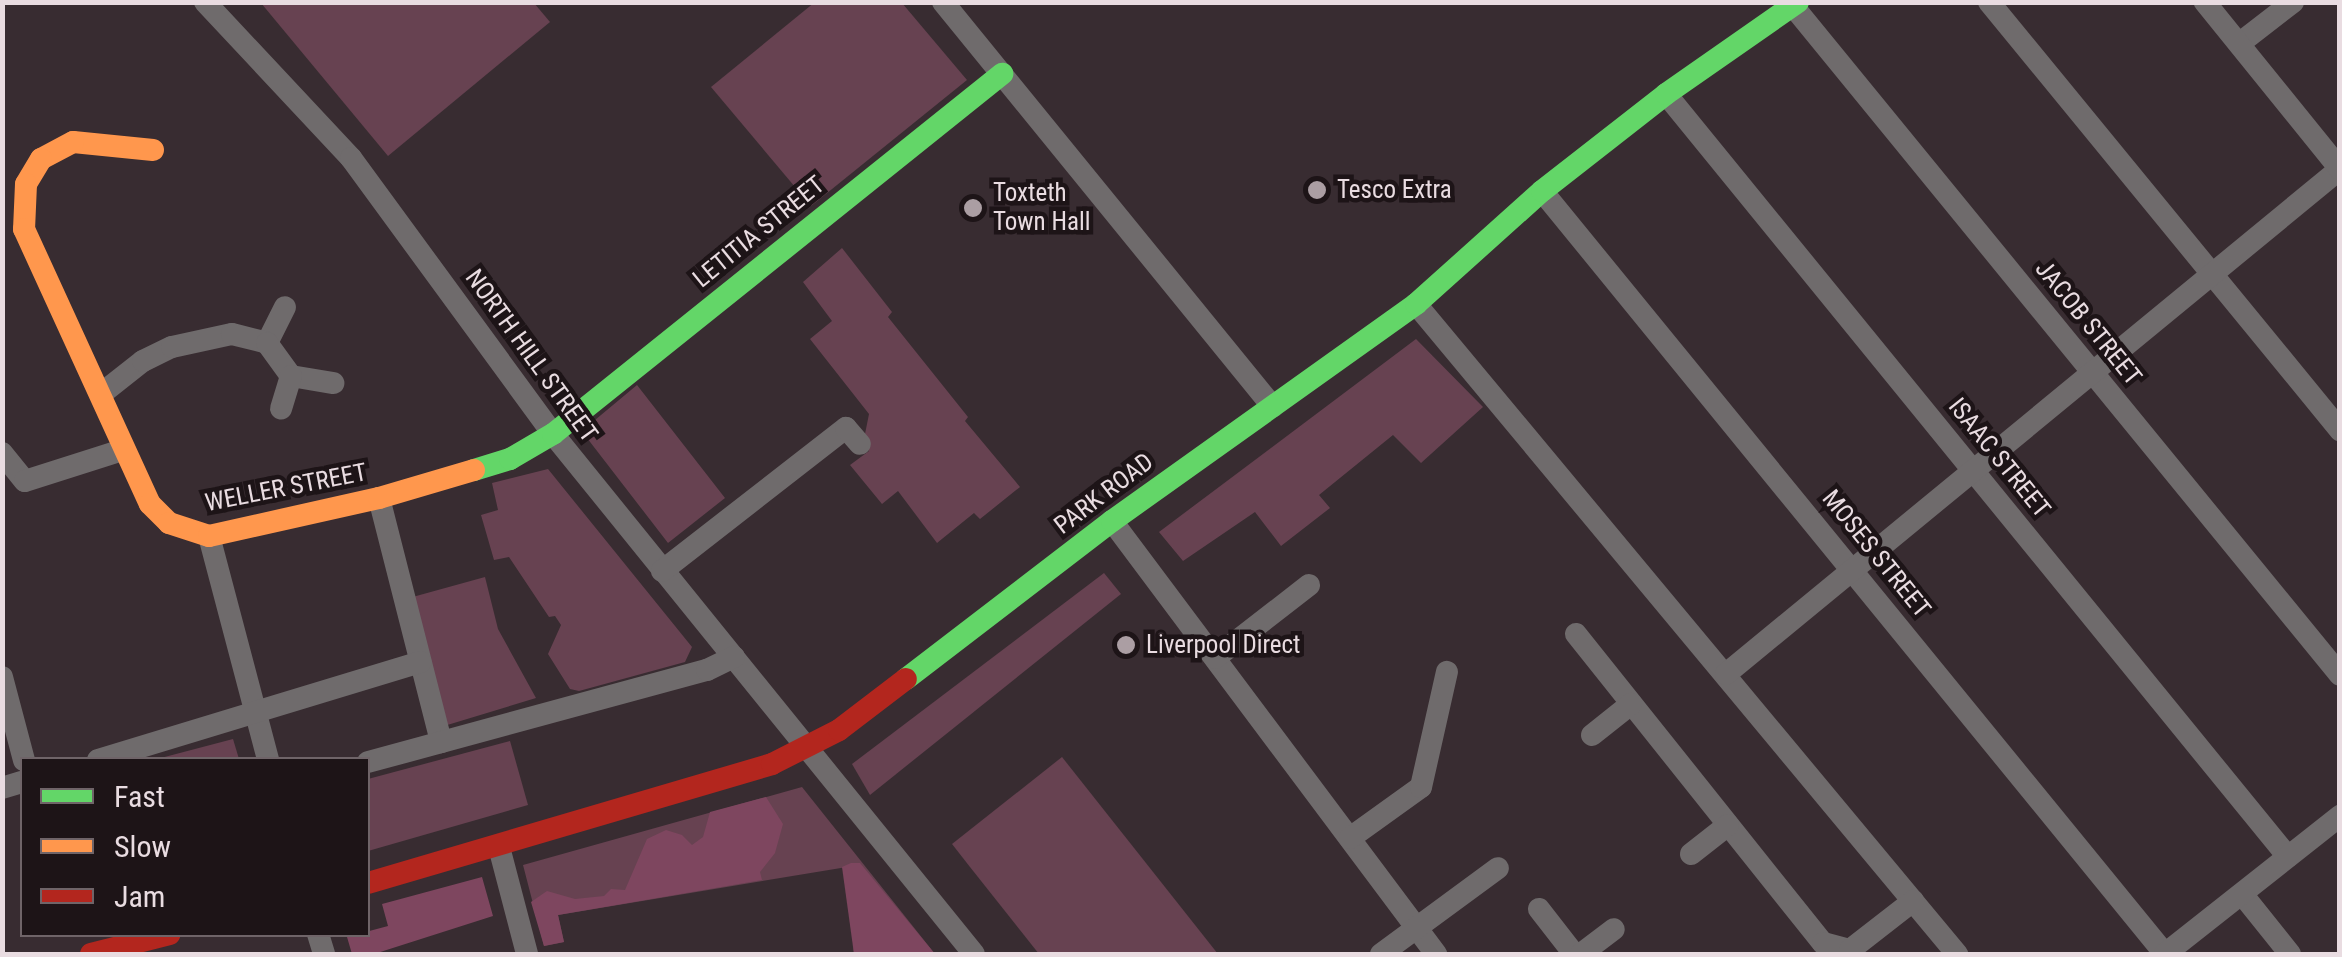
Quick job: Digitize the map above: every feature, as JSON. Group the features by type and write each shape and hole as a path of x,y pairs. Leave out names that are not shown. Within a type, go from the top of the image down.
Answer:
{"main road":[{"name":"PARK ROAD","path":"370,882 724,780 807,748 876,706 1112,521 1416,304 1542,191 1666,94 1796,4"},
{"name":"LETITIA STREET","path":"553,434 1002,74"},
{"path":"24,229 26,184 40,159 73,142 153,150"},
{"name":"WELLER STREET","path":"24,229 123,450 150,504 169,523 209,536 379,498 510,459 553,434"},
{"path":"91,954 158,937"}],"street":[{"name":"NORTH HILL STREET","path":"205,2 351,158 553,434 974,954"},
{"path":"942,2 1273,407"},
{"path":"1989,2 2340,430"},
{"path":"1726,674 2340,168 2206,2"},
{"path":"2240,43 2293,2"},
{"name":"JACOB STREET","path":"1796,4 2340,675"},
{"name":"ISAAC STREET","path":"1666,94 2288,858"},
{"path":"2320,144 2340,129"},
{"name":"MOSES STREET","path":"1542,191 2165,954"},
{"path":"2,241 24,229"},
{"path":"1416,304 1957,954"},
{"path":"266,343 285,307"},
{"path":"100,394 143,361 199,338 232,334 266,343 291,376 333,384"},
{"path":"281,408 291,376"},
{"path":"662,571 846,428 860,444"},
{"path":"2,453 25,481 123,450"},
{"path":"379,498 441,742"},
{"path":"1112,521 1436,954"},
{"path":"209,536 267,757"},
{"path":"1216,658 1309,585"},
{"path":"1590,641 1632,704 1823,943 1836,952 1850,950 1913,901"},
{"path":"370,761 707,670 734,657"},
{"path":"108,757 420,662"},
{"path":"1350,838 1422,786 1447,672"},
{"path":"2,678 23,757"},
{"path":"1592,734 1632,704"},
{"path":"2165,954 2340,816"},
{"path":"1691,854 1728,825"},
{"path":"499,846 527,954"},
{"path":"1381,954 1498,868"},
{"path":"2242,894 2290,954"},
{"path":"1539,910 1574,954"},
{"path":"1582,954 1614,929"}],"shaded area":[{"path":"815,2 902,3 967,80 811,206 711,87"},
{"path":"261,3 534,3 550,22 388,156"},
{"path":"842,248 892,312 888,317 968,417 965,421 1020,487 980,519 974,513 937,543 898,491 882,504 850,465 869,451 863,444 869,414 810,339 832,321 803,282"},
{"path":"1416,339 1483,407 1421,463 1393,435 1319,495 1330,508 1281,546 1255,512 1183,561 1159,532"},
{"path":"637,385 725,498 668,543 587,438 595,430 595,420"},
{"path":"548,469 692,647 685,662 579,691 570,689 548,654 561,625 555,616 549,617 509,557 494,560 481,515 498,510 492,483"},
{"path":"1104,573 1121,594 870,795 852,764"},
{"path":"485,577 498,629 536,698 444,726 409,598"},
{"path":"233,739 238,757 165,757"},
{"path":"510,741 528,805 370,850 370,778"},
{"path":"1062,757 1218,954 1039,954 970,867 952,844"},
{"path":"802,787 935,954 854,954 847,867 558,915 564,942 544,946 523,865"},
{"path":"766,797 783,824 775,853 760,872 762,880 558,915 564,942 544,946 531,902 547,891 575,899 604,896 611,889 625,890 647,839 666,830 682,835 692,845 703,837 710,812"},
{"path":"860,863 935,954 854,954 842,867"},
{"path":"482,877 493,916 374,954 352,954 347,937 370,937 370,931 388,926 382,904"}],"traffic: fast":[{"path":"906,679 1112,521 1416,304 1542,191 1666,94 1798,2"},
{"path":"474,470 510,459 553,434 1002,74"}],"traffic: slow":[{"path":"153,150 73,142 41,159 26,184 24,229 150,504 169,523 209,536 379,498 474,470"}],"traffic: jam":[{"path":"370,882 772,764 839,730 906,679"},
{"path":"91,954 158,937"}],"place":[{"name":"Tesco Extra","path":"1317,190"},
{"name":"Toxteth Town Hall","path":"973,208"},
{"name":"Liverpool Direct","path":"1126,645"}]}
